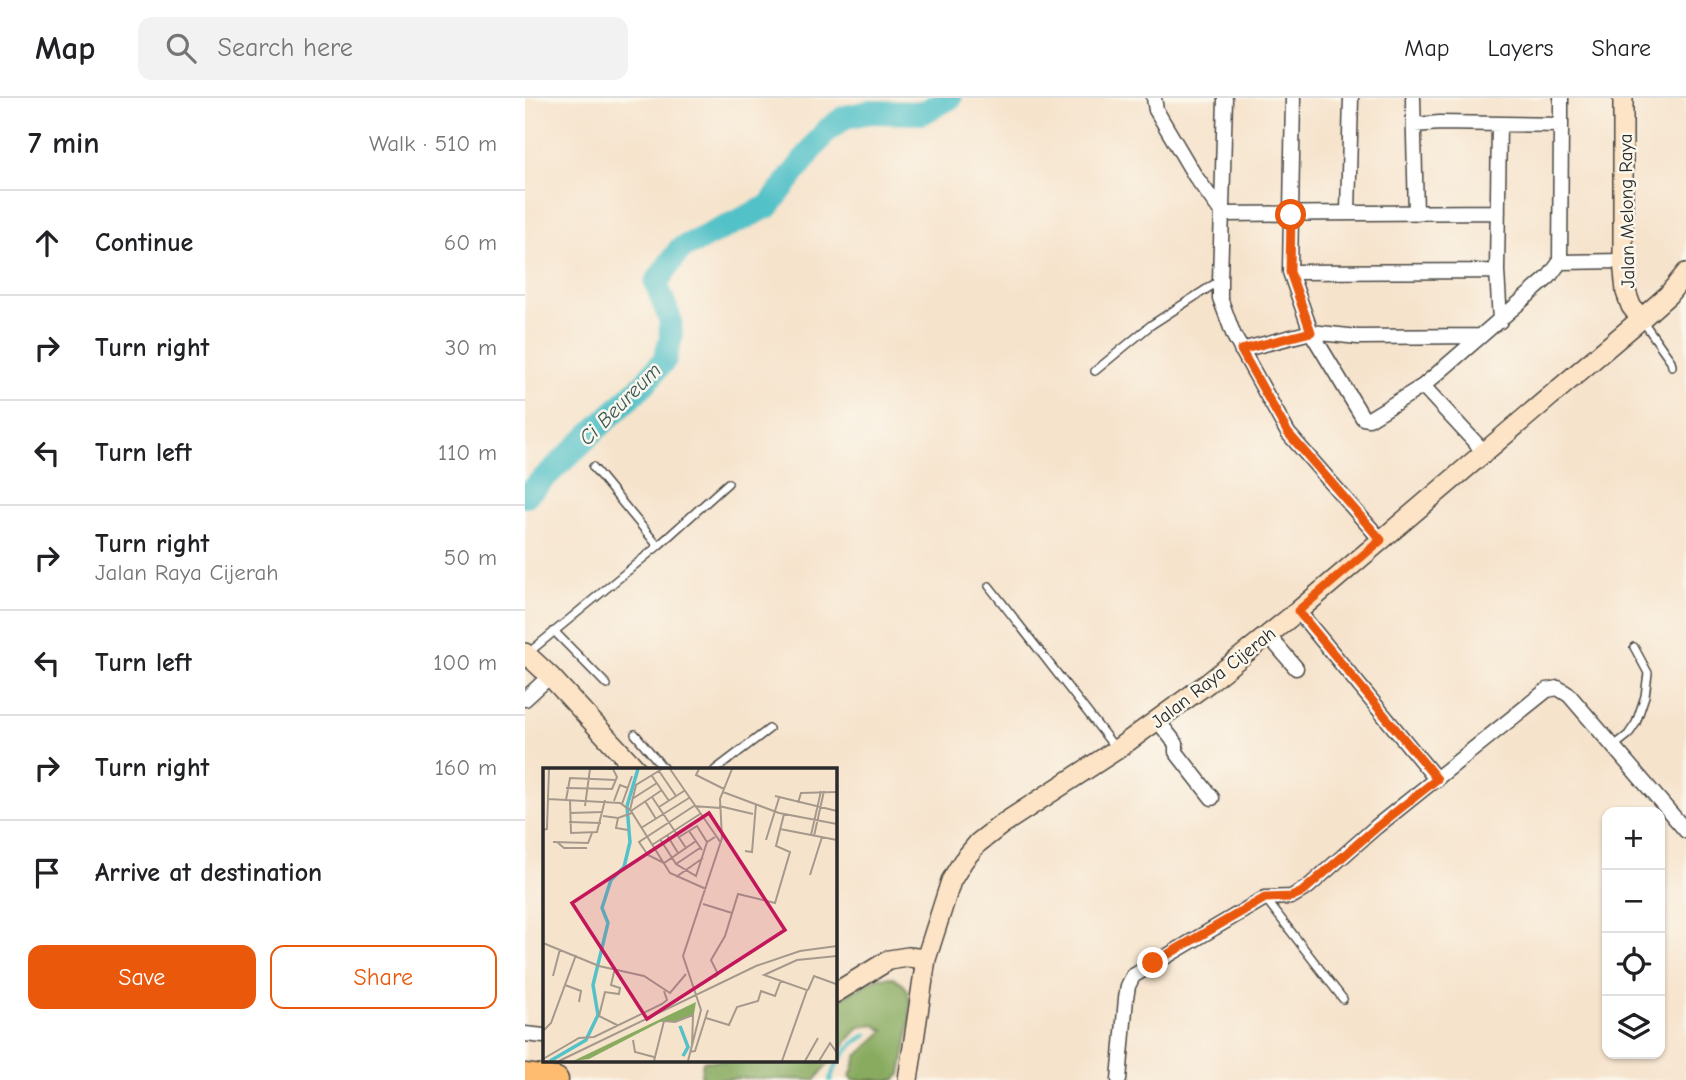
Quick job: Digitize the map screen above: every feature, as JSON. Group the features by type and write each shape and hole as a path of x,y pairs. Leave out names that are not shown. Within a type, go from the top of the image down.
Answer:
{"highway":[{"path":"525,1076 556,1080"}],"main road":[{"name":"Jalan Melong Raya","path":"1623,98 1623,261 1626,292 1631,306 1641,319"},
{"name":"Jalan Raya Cijerah","path":"909,1074 926,959 951,881 978,843 1158,721 1298,611 1641,319 1668,295 1686,273"},
{"path":"526,654 551,676 635,768"},
{"path":"837,992 889,960 908,957 926,959"}],"street":[{"path":"1154,98 1156,110 1195,176 1223,214"},
{"path":"1224,98 1220,281 1223,308 1241,350 1288,433 1381,540"},
{"path":"1293,98 1290,272 1311,332 1363,418 1369,419 1423,386 1549,277 1560,262 1561,98"},
{"path":"1348,212 1351,98"},
{"path":"1413,98 1416,212"},
{"path":"1499,124 1497,271 1500,321"},
{"path":"1414,125 1561,125"},
{"path":"1223,214 1498,212"},
{"path":"1560,262 1623,261"},
{"path":"1290,272 1497,271"},
{"path":"1241,350 1311,332 1358,337 1481,335"},
{"path":"1423,386 1485,453"},
{"path":"1298,611 1437,779"},
{"path":"1268,635 1296,668"},
{"path":"525,699 551,676"},
{"path":"1119,1080 1126,998 1133,976 1265,898 1291,897 1308,887 1377,827 1547,690 1558,688 1569,695 1686,831"},
{"path":"1158,721 1176,744 1176,752 1212,798"},
{"path":"525,1034 543,1036"}],"lane":[{"path":"1095,372 1151,325 1220,281"},
{"path":"1641,319 1672,366"},
{"path":"593,467 659,546"},
{"path":"526,654 659,546 729,483"},
{"path":"989,586 1116,750"},
{"path":"554,631 607,685"},
{"path":"1614,746 1629,735 1645,696 1648,673 1634,647"},
{"path":"718,768 769,729"},
{"path":"635,734 663,768"},
{"path":"1265,898 1343,999"}],"green space":[{"path":"893,977 906,988 909,996 909,1030 901,1074 895,1080 853,1080 850,1077 857,1056 884,1031 875,1025 859,1027 837,1054 837,1001 877,978"},
{"path":"703,1062 830,1062 815,1080 710,1080 701,1075"}],"waterway":[{"name":"Ci Beureum","path":"525,496 645,383 665,359 671,337 670,319 656,283 680,249 769,206 826,131 845,117 870,112 922,113 950,98"},
{"path":"830,1080 844,1053 867,1035"}],"route":[{"path":"1153,963 1265,898 1291,897 1302,892 1437,779 1298,611 1381,540 1288,433 1241,350 1311,332 1290,272 1291,215"}]}
